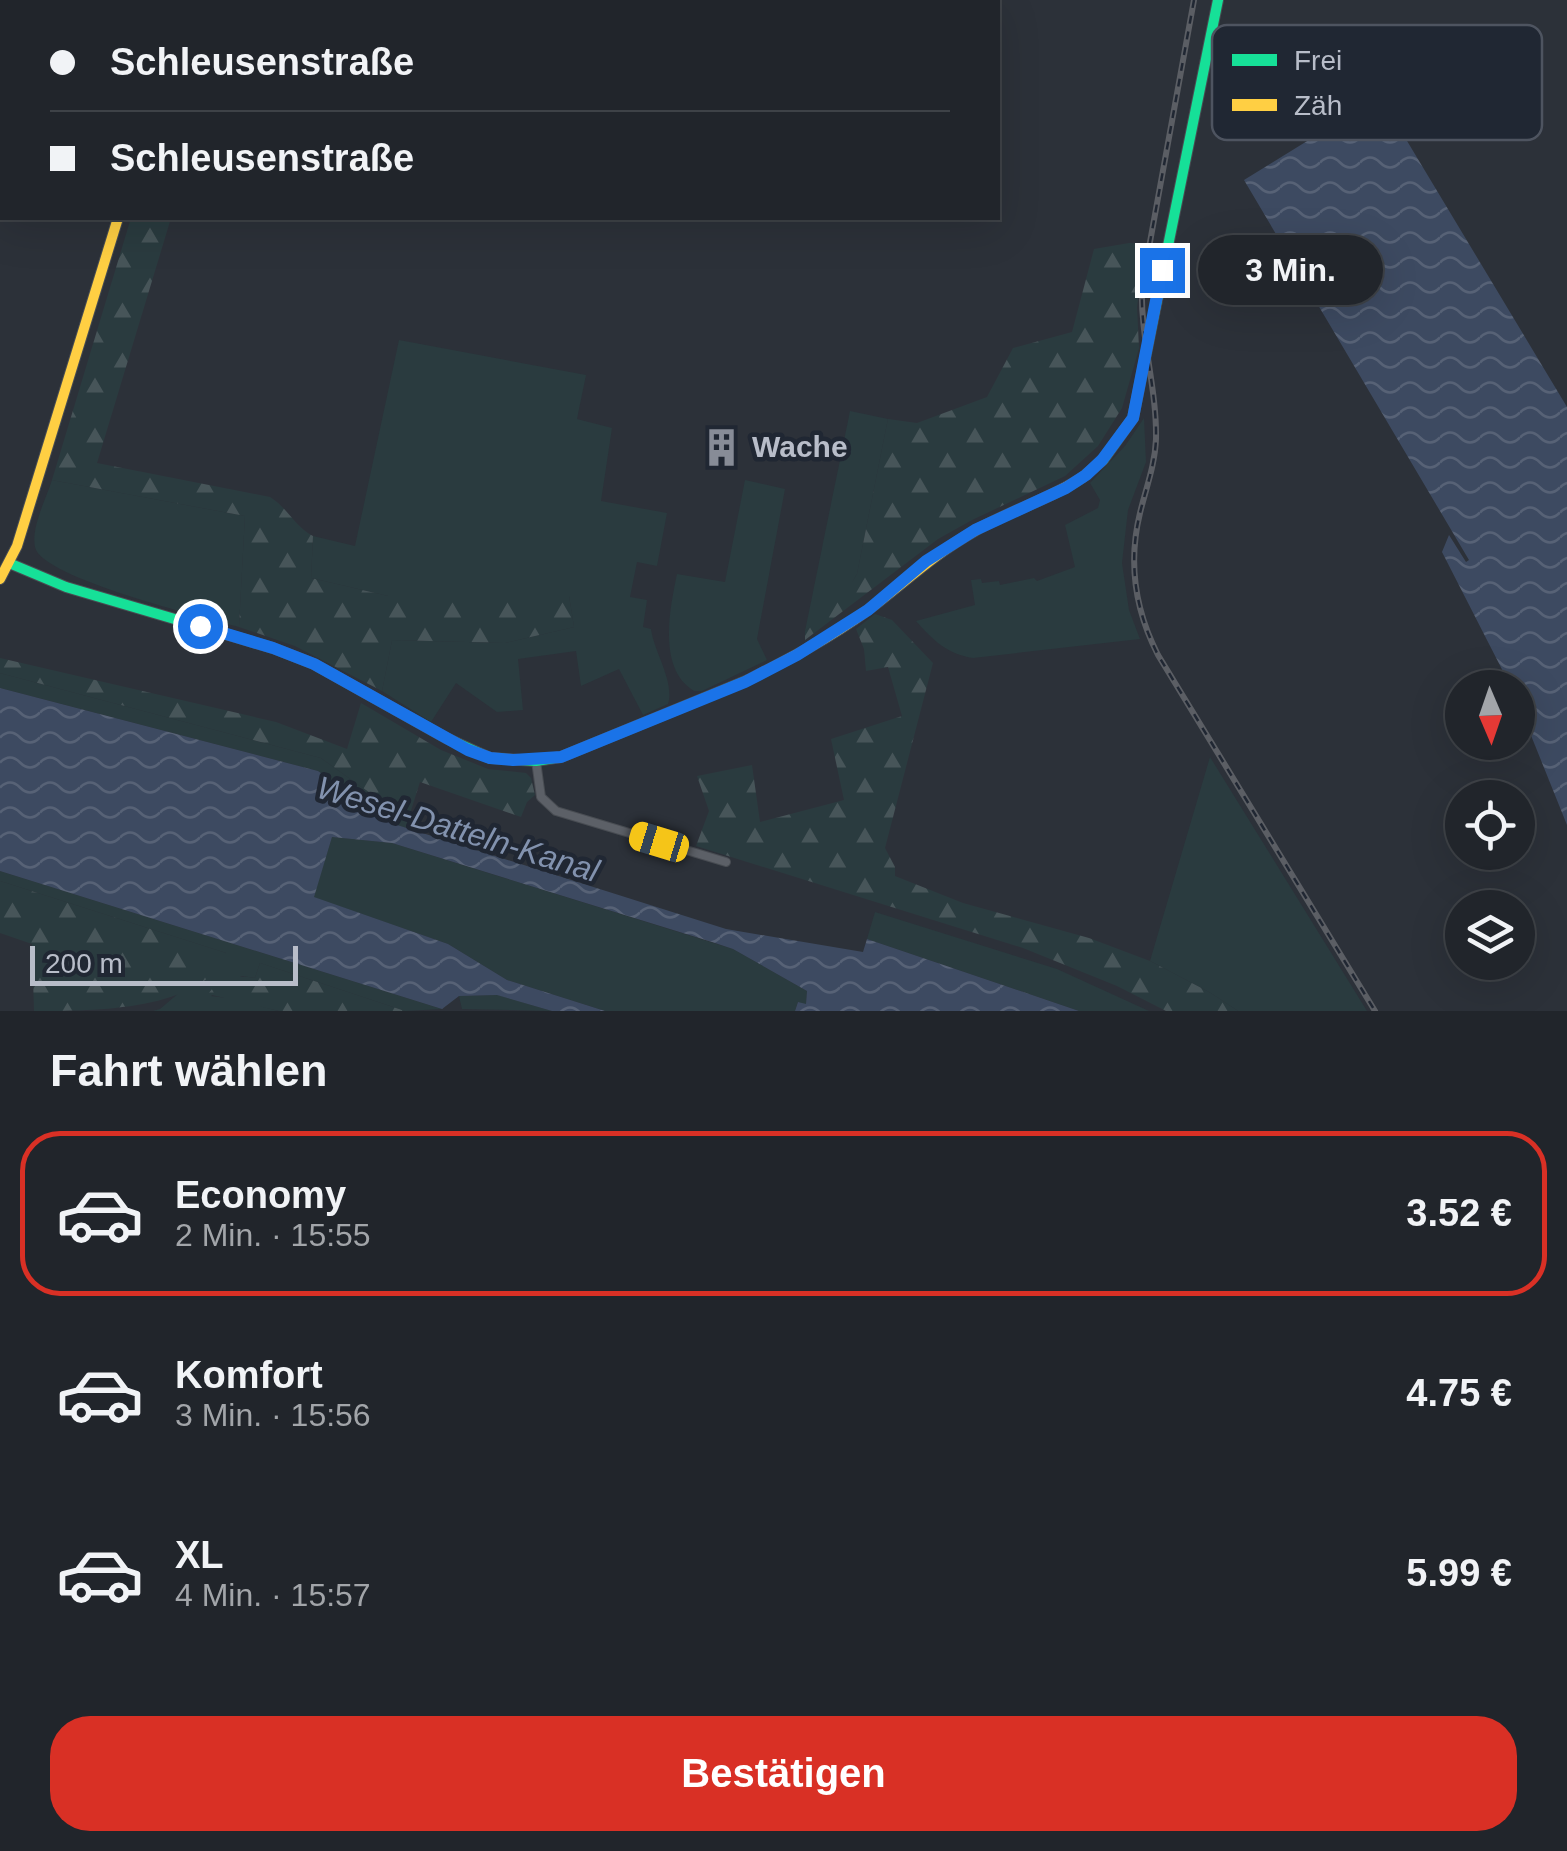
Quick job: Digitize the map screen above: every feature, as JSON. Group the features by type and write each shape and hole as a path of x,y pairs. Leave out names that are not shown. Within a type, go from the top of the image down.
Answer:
{"street":[{"path":"1213,25 1218,0"},
{"path":"10,563 66,587 258,643 314,664 468,750 490,758 536,761 585,750 771,670 868,610 926,561 975,530 1066,488 1102,460 1133,418 1212,30"},
{"path":"0,579 18,546 117,220"},
{"path":"536,761 541,797 556,812 726,862"}],"green space":[{"path":"130,220 170,220 97,463 270,497 313,536 311,578 388,596 569,596 574,627 505,643 392,640 382,691 295,646 239,627 245,516 52,480"},
{"path":"1146,244 1137,307 1139,348 1122,408 1098,446 1065,476 938,539 805,640 805,631 857,574 888,419 917,423 987,397 1013,348 1072,332 1094,249"},
{"path":"399,340 586,375 577,419 612,428 601,501 667,513 657,566 637,562 630,597 647,600 643,627 651,629 666,677 668,704 643,715 619,669 581,686 576,651 518,659 523,710 497,712 456,683 431,722 382,691 392,640 505,643 574,627 569,596 388,596 311,578 313,536 355,546"},
{"path":"850,411 888,419 857,574 834,606 805,631"},
{"path":"1144,418 1146,462 1128,510 1122,563 1129,610 1140,639 973,658 948,650 928,634 916,621 975,605 971,580 999,581 1000,585 1034,578 1037,581 1075,567 1065,525 1098,508 1100,500 1090,483 1125,446"},
{"path":"52,480 245,516 239,627 93,584 44,559 35,547 35,531"},
{"path":"745,480 785,489 757,639 767,660 702,691 694,691 682,681 671,653 670,620 677,574 725,582"},
{"path":"875,614 892,620 933,663 885,848 895,867 895,876 963,903 1089,938 1150,961 1238,1011 1166,1011 1117,986 1023,948 696,846 709,811 697,776 752,765 760,822 844,800 831,739 902,716 888,667 866,671 864,649 856,629"},
{"path":"0,658 276,722 347,749 361,703 441,750 488,769 526,773 535,795 521,817 420,782 408,820 321,758 0,673"},
{"path":"0,673 321,758 408,820 406,828 394,824 318,771 0,688"},
{"path":"1210,757 1367,1011 1238,1011 1150,961"},
{"path":"332,837 392,843 733,949 807,991 806,1005 798,1002 795,1011 605,1011 507,980 448,944 313,897"},
{"path":"0,871 442,1009 405,1011 260,963 255,978 242,976 211,996 278,1011 153,1011 226,953 0,881"},
{"path":"0,881 226,953 214,972 195,987 171,997 115,1008 34,1011 32,944 0,933"},
{"path":"875,912 1057,969 1149,1011 1079,1011 867,939"},
{"path":"260,963 405,1011 279,1011 208,994 229,978 255,978"},
{"path":"498,995 552,1011 462,1009 459,996"}],"water":[{"path":"1309,140 1406,140 1567,407 1567,825 1535,745 1535,670 1502,670 1442,552 1449,535 1466,562 1469,560 1244,180"},
{"path":"0,688 318,771 394,824 726,929 863,952 867,939 1079,1011 795,1011 798,1002 806,1004 807,991 733,949 392,843 332,837 314,897 448,944 507,980 605,1011 552,1011 497,995 459,996 442,1009 0,871"}],"railway":[{"path":"1194,0 1142,286 1156,439 1136,531 1134,568 1139,603 1158,655 1375,1011"}],"traffic: fast":[{"path":"1213,25 1218,0"},
{"path":"1083,477 1103,460 1133,418 1212,30"},
{"path":"9,563 66,587 273,648 314,664 446,738 490,758 536,761 561,757 748,680"}],"traffic: slow":[{"path":"0,579 17,546 117,220"},
{"path":"748,680 854,620 959,541 1083,477"}],"place":[{"name":"Wache","path":"722,447"}],"route":[{"path":"200,626 314,664 468,750 490,758 536,761 585,750 783,663 868,610 926,561 975,530 1086,475 1133,418 1162,270"}],"water label":[{"name":"Wesel-Datteln-Kanal","path":"458,829"}]}
